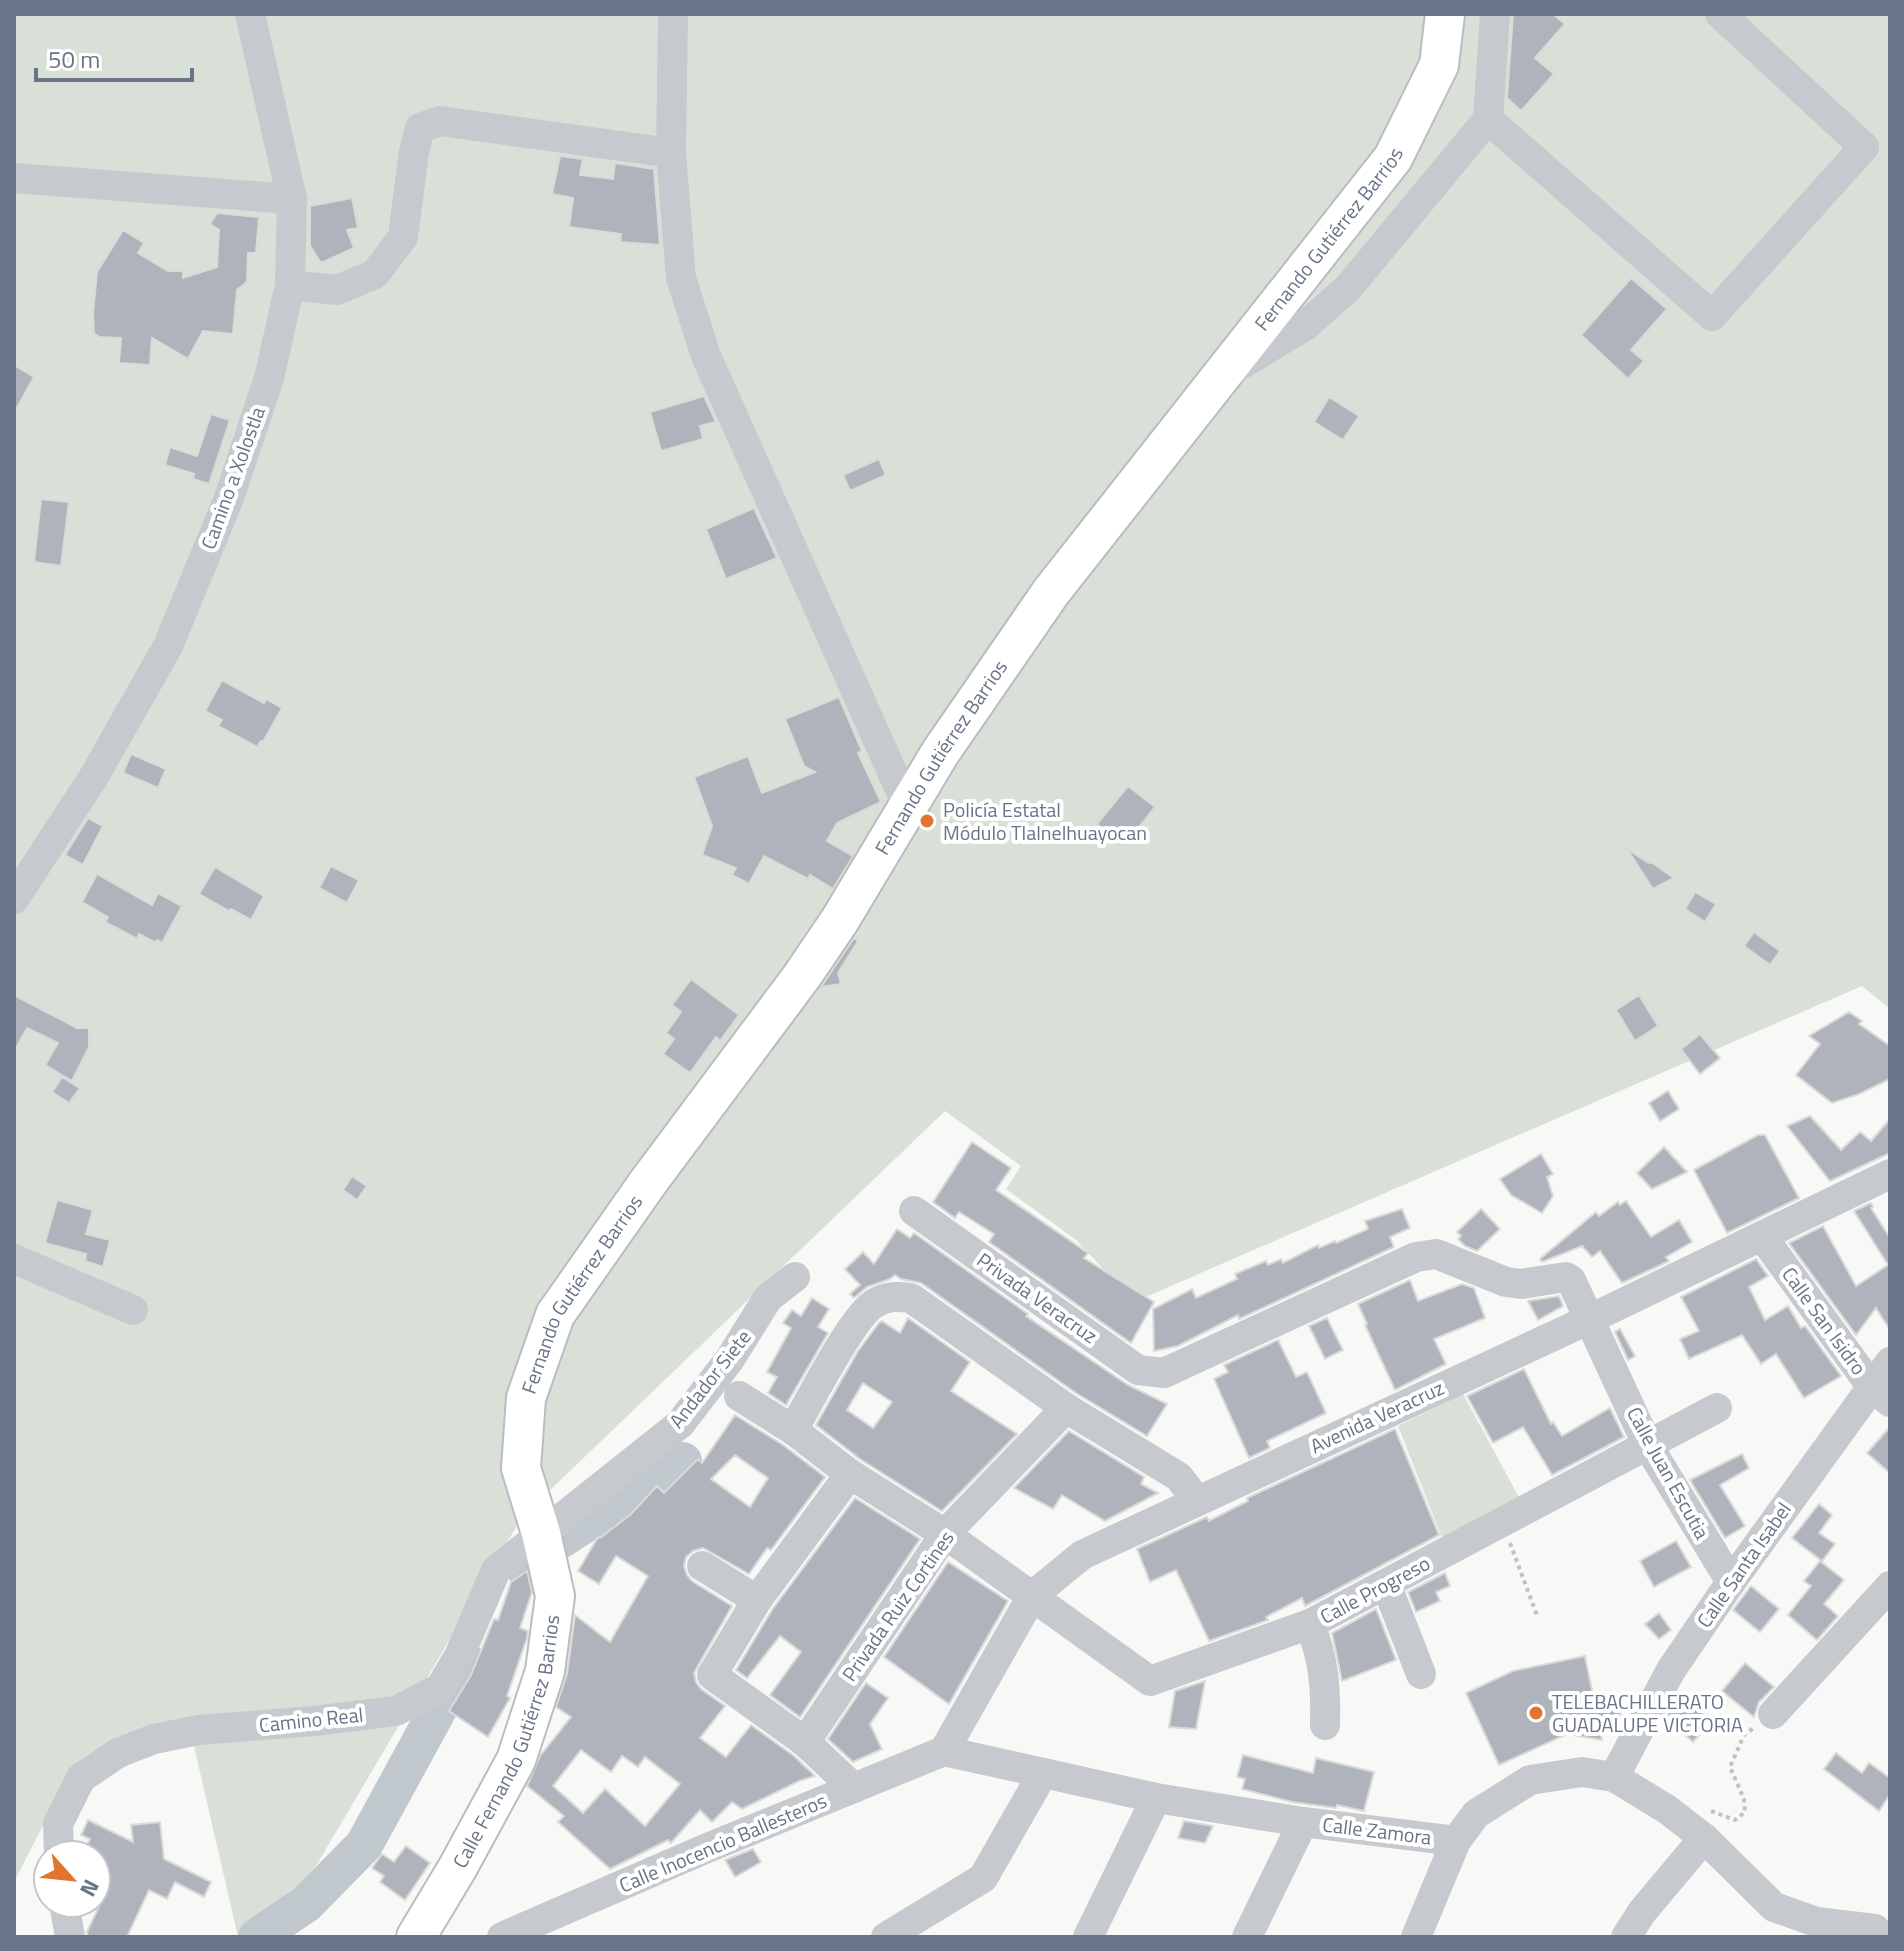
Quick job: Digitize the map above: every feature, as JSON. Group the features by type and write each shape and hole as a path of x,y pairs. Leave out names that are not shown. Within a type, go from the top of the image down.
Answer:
{"main road":[{"name":"Fernando Gutiérrez Barrios","path":"545,1551 521,1468 526,1398 555,1315 649,1181 802,976 840,920 907,805 976,697 1051,592 1393,158 1439,65 1445,14"},
{"name":"Calle Fernando Gutiérrez Barrios","path":"416,1937 516,1760 545,1671 555,1596 545,1551"}],"street":[{"name":"Camino a Xolostla","path":"14,899 93,778 168,646 229,498 269,378 290,285 292,199 250,14"},
{"path":"673,14 671,153 681,278 706,356 907,805"},
{"path":"1224,375 1305,326 1348,288 1488,119 1495,14"},
{"path":"1488,119 1712,316 1864,147 1733,19"},
{"path":"290,285 337,290 375,274 403,237 420,128 440,121 671,153"},
{"path":"14,178 292,199"},
{"name":"Avenida Veracruz","path":"944,1751 1032,1596 1082,1555 1590,1319 1890,1174"},
{"name":"Privada Veracruz","path":"914,1211 1138,1370 1164,1373"},
{"name":"Calle San Isidro","path":"1762,1236 1880,1394"},
{"name":"Calle Juan Escutia","path":"1164,1373 1416,1257 1436,1254 1506,1282 1521,1284 1566,1277 1571,1280 1590,1319 1647,1444 1731,1582"},
{"path":"14,1259 133,1310"},
{"name":"Andador Siete","path":"545,1551 680,1424 730,1359 768,1298 795,1277"},
{"path":"793,1430 853,1326 872,1304 893,1295 911,1298 1066,1408 1179,1477 1197,1501"},
{"name":"Calle Santa Isabel","path":"1614,1777 1671,1670 1731,1582 1880,1394 1890,1362"},
{"path":"739,1396 1032,1596"},
{"name":"Privada Ruiz Cortines","path":"805,1742 945,1534 1066,1408"},
{"name":"Calle Progreso","path":"1032,1596 1150,1681 1310,1624 1717,1408"},
{"path":"850,1474 757,1600 712,1675 805,1742 854,1788"},
{"name":"Camino Real","path":"58,1839 58,1824 81,1778 118,1753 154,1739 199,1730 396,1711 440,1688 460,1654 496,1570 545,1551"},
{"path":"702,1566 757,1600"},
{"path":"1386,1584 1421,1674"},
{"path":"1773,1714 1890,1586"},
{"path":"1310,1624 1321,1654 1326,1683 1325,1725"},
{"name":"Calle Zamora","path":"944,1751 1156,1798 1303,1822 1456,1841 1476,1814 1530,1780 1582,1772 1614,1777 1668,1810 1774,1907 1816,1922 1880,1929"},
{"name":"Calle Inocencio Ballesteros","path":"524,1933 944,1751"},
{"path":"886,1937 983,1878 1043,1773"},
{"path":"1088,1937 1156,1798"},
{"path":"1247,1937 1303,1822"},
{"path":"1626,1937 1694,1832"},
{"path":"1416,1937 1456,1841"}],"path":[{"path":"1502,1522 1538,1618"},
{"path":"1694,1832 1707,1810 1735,1820 1745,1812 1744,1799 1730,1767 1744,1735 1773,1714"}],"shaded area":[{"path":"14,14 1890,14 1890,1009 1862,986 1134,1302 1076,1240 1006,1189 1021,1166 945,1111 522,1517 274,1937 238,1937 190,1729 67,1779 36,1839 32,1839 32,1847 14,1882"},
{"path":"1463,1394 1520,1499 1442,1538 1398,1426"}],"building":[{"path":"1513,14 1553,14 1565,24 1535,58 1554,74 1521,111 1507,98"},
{"path":"560,156 583,159 580,175 613,179 615,163 654,169 660,245 620,242 621,234 569,227 573,198 552,194"},
{"path":"352,198 358,228 347,230 354,248 321,263 310,246 310,206"},
{"path":"217,213 259,217 256,253 248,253 247,282 237,290 233,334 203,331 188,359 152,338 150,365 119,363 121,338 99,337 94,333 93,314 97,272 123,230 144,243 138,253 168,271 183,271 183,278 217,267 219,230 210,224"},
{"path":"1631,278 1667,309 1631,350 1644,361 1628,379 1581,335"},
{"path":"14,365 34,377 14,413"},
{"path":"704,396 716,422 700,426 703,439 661,451 650,412"},
{"path":"1329,397 1359,416 1343,440 1314,422"},
{"path":"211,414 230,420 209,484 193,479 194,474 165,465 170,447 197,456"},
{"path":"879,459 886,475 850,491 843,475"},
{"path":"41,499 69,502 61,566 34,562"},
{"path":"754,508 777,558 726,579 706,529"},
{"path":"222,680 264,703 266,699 282,708 257,747 218,726 222,720 205,711"},
{"path":"839,697 862,751 858,753 881,802 837,823 827,841 853,856 833,889 810,875 808,879 764,856 749,884 732,875 736,868 702,855 712,826 694,777 748,756 762,793 815,772 804,766 785,719"},
{"path":"131,754 166,769 158,788 123,773"},
{"path":"1128,786 1155,807 1124,846 1097,824"},
{"path":"88,818 103,826 83,865 65,855"},
{"path":"1627,849 1651,862 1674,878 1653,889"},
{"path":"331,866 359,880 347,903 319,888"},
{"path":"215,867 264,896 251,920 199,894"},
{"path":"97,874 152,905 158,893 182,906 162,943 139,934 137,939 105,922 108,917 82,902"},
{"path":"1695,892 1716,904 1705,922 1685,909"},
{"path":"1754,932 1780,951 1770,965 1744,946"},
{"path":"854,938 858,941 838,973 841,984 821,987"},
{"path":"691,979 739,1015 720,1041 716,1037 690,1073 663,1054 674,1039 666,1033 681,1012 672,1005"},
{"path":"14,995 77,1028 89,1028 89,1047 72,1081 45,1065 58,1043 27,1028 14,1052"},
{"path":"1639,995 1658,1026 1635,1041 1616,1010"},
{"path":"1849,1012 1862,1021 1859,1024 1890,1046 1890,1079 1832,1103 1796,1075 1820,1044 1809,1036"},
{"path":"1700,1034 1720,1058 1700,1074 1681,1049"},
{"path":"62,1077 80,1088 69,1103 52,1092"},
{"path":"1668,1091 1679,1109 1660,1121 1649,1103"},
{"path":"1810,1116 1841,1150 1860,1132 1871,1141 1890,1119 1890,1153 1830,1181 1787,1126"},
{"path":"1758,1135 1765,1135 1799,1198 1727,1233 1694,1170"},
{"path":"972,1142 1011,1168 996,1190 1088,1253 1084,1258 1154,1302 1131,1343 989,1242 994,1234 959,1212 955,1218 933,1202"},
{"path":"1664,1147 1687,1172 1652,1189 1637,1173"},
{"path":"1541,1154 1553,1174 1547,1177 1553,1196 1542,1213 1511,1195 1500,1179"},
{"path":"352,1176 367,1186 357,1200 343,1190"},
{"path":"57,1200 93,1210 86,1234 110,1240 103,1267 85,1261 86,1254 45,1243"},
{"path":"1626,1201 1651,1237 1679,1220 1692,1242 1666,1257 1669,1261 1622,1283 1600,1251 1592,1257 1582,1246 1542,1262 1540,1259 1596,1212 1599,1216 1618,1202 1620,1205"},
{"path":"1871,1203 1890,1238 1890,1330 1876,1308 1856,1335 1789,1243 1823,1226 1856,1286 1888,1265 1854,1211"},
{"path":"1402,1209 1410,1228 1390,1237 1394,1247 1239,1319 1238,1315 1178,1346 1154,1351 1153,1309 1192,1289 1196,1298 1237,1279 1235,1274 1266,1261 1268,1265 1281,1259 1283,1263 1318,1245 1319,1248 1336,1243 1368,1229 1365,1221"},
{"path":"1481,1209 1500,1229 1477,1251 1465,1246 1458,1239 1461,1236 1457,1232"},
{"path":"897,1229 910,1238 914,1233 1028,1314 1026,1316 1128,1385 1167,1404 1147,1436 1076,1393 921,1283 895,1275 867,1287 854,1298 850,1294 860,1285 845,1269 863,1252 874,1264"},
{"path":"1756,1259 1768,1276 1749,1287 1765,1320 1788,1306 1801,1328 1805,1326 1841,1376 1804,1398 1776,1354 1761,1364 1742,1335 1689,1359 1680,1339 1699,1331 1681,1297"},
{"path":"1410,1280 1418,1301 1462,1284 1474,1288 1485,1318 1434,1339 1446,1364 1395,1390 1358,1304"},
{"path":"1559,1296 1563,1306 1538,1320 1528,1301"},
{"path":"812,1298 829,1309 818,1327 828,1333 786,1405 768,1393 777,1377 767,1372 791,1328 783,1323 792,1310 801,1316"},
{"path":"908,1318 970,1362 951,1391 1017,1434 942,1511 860,1459 816,1425 858,1351 879,1323 882,1321 900,1333","holes":["863,1383 892,1402 873,1428 847,1410"]},
{"path":"1327,1318 1343,1350 1325,1359 1309,1326"},
{"path":"1620,1329 1635,1356 1628,1360 1615,1332"},
{"path":"1278,1340 1296,1377 1307,1372 1326,1413 1267,1441 1270,1448 1249,1458 1214,1379 1228,1372 1224,1365"},
{"path":"1524,1369 1551,1424 1553,1422 1562,1436 1610,1408 1624,1437 1552,1475 1523,1427 1493,1443 1467,1396"},
{"path":"735,1415 783,1445 825,1477 771,1550 767,1548 749,1574 703,1548 686,1557 684,1566 692,1581 732,1606 694,1673 701,1689 725,1706 700,1738 726,1757 751,1725 794,1756 815,1776 742,1809 732,1802 712,1822 700,1810 671,1843 668,1840 610,1869 558,1822 564,1816 527,1786 540,1756 571,1717 556,1707 567,1674 575,1615 610,1642 648,1576 616,1556 599,1584 578,1571 598,1537 631,1514 657,1486 664,1493 698,1459 702,1463","holes":["735,1455 768,1478 750,1507 711,1479","581,1750 611,1772 622,1756 638,1767 645,1757 680,1784 645,1826 605,1789 583,1813 553,1786"]},
{"path":"1890,1427 1890,1473 1867,1453"},
{"path":"1395,1429 1439,1535 1305,1606 1302,1598 1266,1617 1268,1620 1209,1641 1176,1570 1150,1582 1137,1549 1207,1517 1209,1521 1248,1501 1247,1498"},
{"path":"1069,1431 1144,1477 1141,1484 1158,1493 1105,1521 1062,1495 1053,1509 1014,1488"},
{"path":"1742,1454 1749,1468 1720,1485 1745,1526 1725,1538 1690,1480"},
{"path":"855,1498 920,1539 800,1717 770,1695 801,1652 780,1636 747,1678 736,1670 772,1610"},
{"path":"1819,1504 1832,1515 1819,1533 1835,1544 1822,1561 1792,1538"},
{"path":"1676,1541 1691,1567 1654,1587 1640,1561"},
{"path":"1820,1561 1844,1580 1824,1604 1838,1616 1817,1640 1788,1615 1811,1586 1804,1581"},
{"path":"948,1562 1008,1601 949,1704 884,1657"},
{"path":"527,1571 532,1592 520,1628 528,1631 527,1638 507,1696 510,1698 488,1737 449,1711 471,1675 494,1619 498,1620 511,1582"},
{"path":"1445,1573 1450,1586 1436,1592 1440,1601 1416,1612 1408,1592"},
{"path":"1751,1586 1779,1609 1760,1632 1733,1610"},
{"path":"1376,1609 1396,1660 1342,1681 1332,1633"},
{"path":"1659,1613 1671,1630 1659,1639 1645,1624"},
{"name":"TELEBACHILLERATO GUADALUPE VICTORIA","path":"1585,1656 1595,1705 1611,1696 1623,1718 1600,1731 1602,1740 1567,1734 1499,1765 1466,1693 1513,1671"},
{"path":"1745,1663 1774,1687 1759,1702 1754,1717 1722,1691"},
{"path":"1205,1681 1196,1729 1169,1727 1175,1691"},
{"path":"866,1683 888,1698 870,1724 882,1749 853,1762 828,1739"},
{"path":"1686,1699 1711,1721 1693,1742 1666,1718 1675,1701 1680,1706"},
{"path":"1836,1753 1862,1773 1869,1763 1890,1778 1890,1794 1879,1811 1824,1769"},
{"path":"1243,1755 1313,1773 1316,1758 1374,1772 1364,1811 1337,1805 1336,1808 1292,1802 1242,1789 1245,1779 1237,1777"},
{"path":"88,1820 133,1842 131,1825 160,1822 164,1859 211,1882 204,1897 175,1882 167,1899 149,1890 127,1937 88,1937 93,1919 112,1919 112,1839 90,1839 81,1835"},
{"path":"1184,1821 1213,1826 1205,1843 1178,1838"},
{"path":"406,1846 430,1863 405,1900 380,1882 384,1876 372,1868 382,1854 394,1862"},
{"path":"753,1849 761,1862 735,1877 725,1860"}],"waterway":[{"path":"521,1565 683,1461"},
{"path":"257,1937 306,1904 364,1845 465,1660"}],"place":[{"name":"Policía Estatal Módulo Tlalnelhuayocan","path":"927,821"},
{"name":"TELEBACHILLERATO GUADALUPE VICTORIA","path":"1536,1713"}]}
